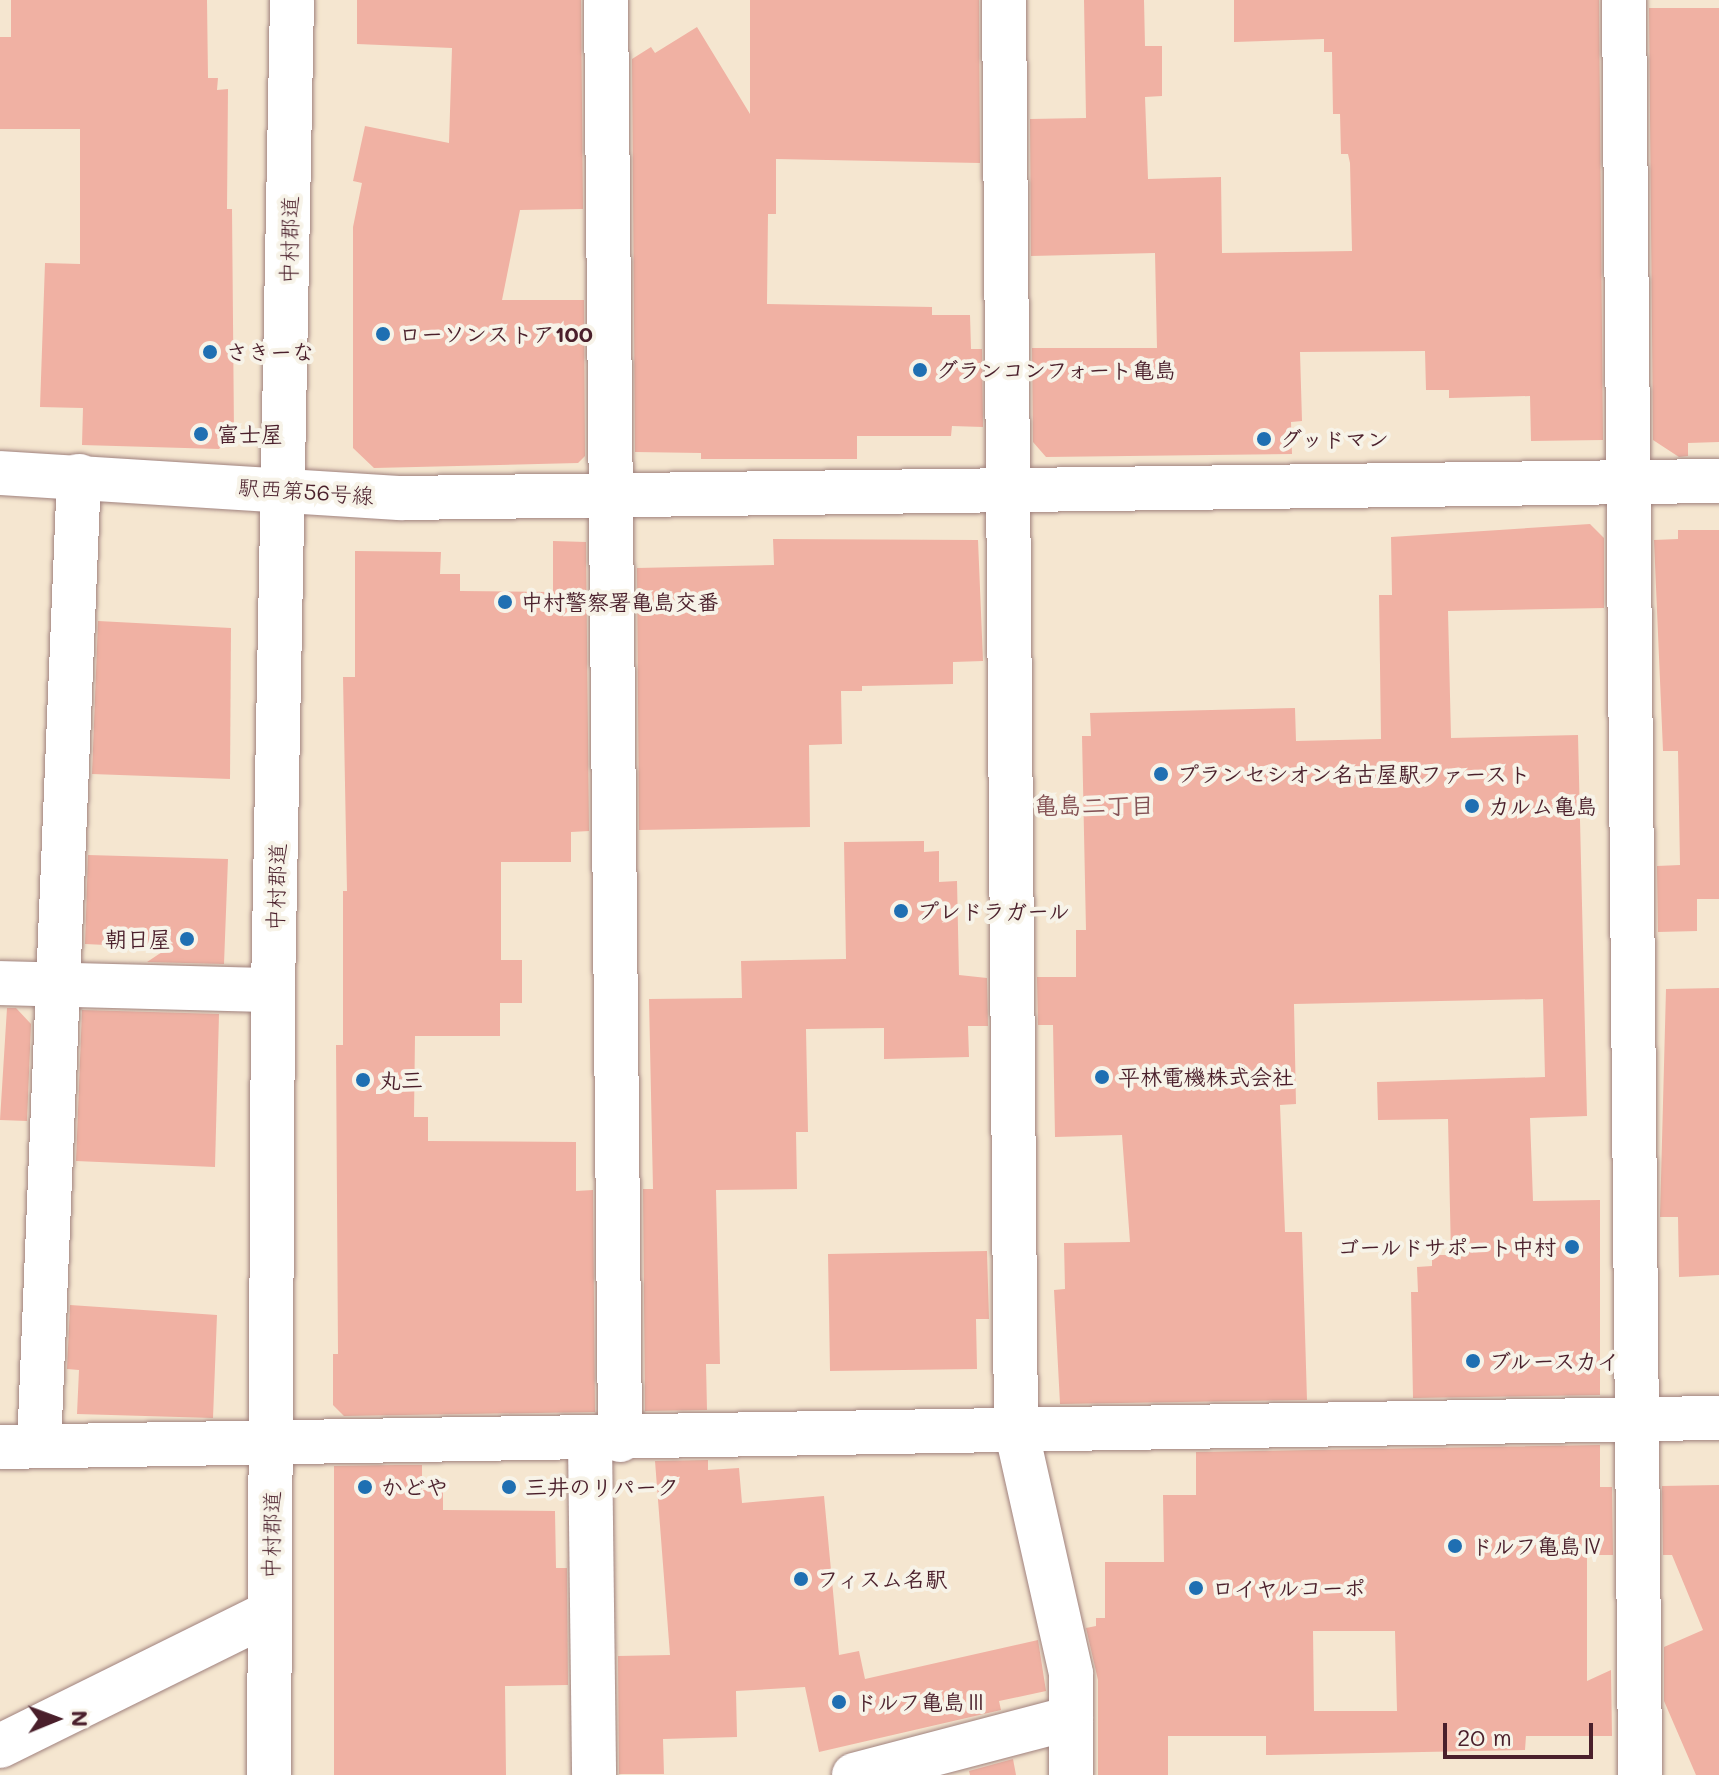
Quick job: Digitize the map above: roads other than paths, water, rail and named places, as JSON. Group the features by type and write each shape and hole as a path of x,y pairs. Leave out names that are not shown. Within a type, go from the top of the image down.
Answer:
{"street":[{"name":"中村郡道","path":"269,1775 273,990 286,490 292,0"},
{"path":"594,1775 605,1440 613,495 606,0"},
{"path":"1004,0 1016,1429 1071,1674 1071,1775"},
{"path":"1624,0 1640,1775"},
{"name":"駅西第56号線","path":"0,473 400,498 1719,481"},
{"path":"79,476 58,984 20,1447 605,1440 1016,1429 1719,1418"},
{"path":"0,983 273,990"},
{"path":"0,1746 269,1613"},
{"path":"854,1775 1071,1718"}],"place":[{"name":"ローソンストア100","path":"383,334"},
{"name":"さきーな","path":"210,352"},
{"name":"グランコンフォート亀島","path":"920,370"},
{"name":"富士屋","path":"201,434"},
{"name":"グッドマン","path":"1264,439"},
{"name":"中村警察署亀島交番","path":"505,602"},
{"name":"プランセシオン名古屋駅ファースト","path":"1161,774"},
{"name":"カルム亀島","path":"1472,806"},
{"name":"プレドラガール","path":"901,911"},
{"name":"朝日屋","path":"187,939"},
{"name":"平林電機株式会社","path":"1102,1077"},
{"name":"丸三","path":"363,1080"},
{"name":"ゴールドサポート中村","path":"1572,1247"},
{"name":"ブルースカイ","path":"1473,1361"},
{"name":"かどや","path":"365,1487"},
{"name":"三井のリパーク","path":"509,1487"},
{"name":"ドルフ亀島Ⅳ","path":"1455,1546"},
{"name":"フィスム名駅","path":"801,1579"},
{"name":"ロイヤルコーポ","path":"1196,1588"},
{"name":"ドルフ亀島Ⅲ","path":"839,1702"}],"district":[{"name":"亀島二丁目","path":"1094,805"}]}
